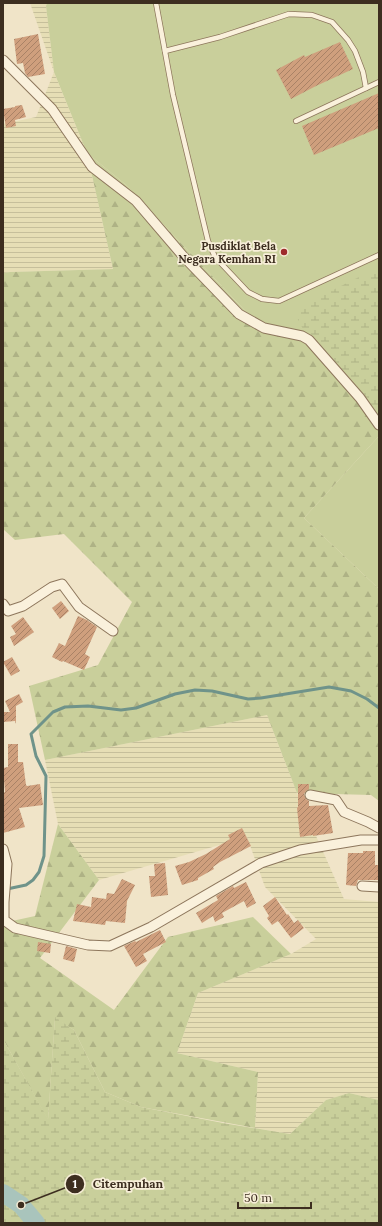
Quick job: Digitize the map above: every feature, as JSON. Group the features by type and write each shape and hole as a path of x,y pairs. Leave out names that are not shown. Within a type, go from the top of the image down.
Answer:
{"street":[{"path":"3,60 52,109 92,167 136,201 183,256 239,314 264,328 302,336 308,340 360,398 379,425"},
{"path":"3,604 8,612 23,606 52,586 62,584 78,607 113,631"},
{"path":"310,795 336,800 344,812 379,828"},
{"path":"3,849 7,864 4,920 15,928 88,945 110,946 151,927 261,863 300,850 361,840 379,840"},
{"path":"362,886 379,887"}],"lane":[{"path":"156,3 173,95 208,241 215,257 248,292 262,299 279,301 379,255"},
{"path":"165,51 220,37 289,14 312,15 332,22 348,40 358,58 363,72 366,88"},
{"path":"296,121 379,82"}],"shaded area":[{"path":"30,3 47,3 46,6 54,72"},
{"path":"54,72 87,153 113,269 3,273 3,124 36,117"},
{"path":"267,715 297,793 344,899 379,902 379,1100 349,1093 326,1100 290,1134 255,1128 258,1072 177,1053 198,993 291,954 316,939 265,887 247,837 99,880 58,824 45,760"}],"green space":[{"name":"Pusdiklat Bela Negara Kemhan RI","path":"47,3 379,3 379,424 254,320 125,184 87,153 54,72 46,6"},
{"path":"87,153 125,184 254,320 305,333 379,424 379,436 304,518 379,589 379,801 371,795 297,793 267,715 45,760 29,686 98,665 132,602 64,534 15,540 3,529 3,273 113,269"},
{"path":"379,267 379,424 305,333 293,310"},
{"path":"379,436 379,589 304,518"},
{"path":"58,824 99,880 40,958 114,1010 168,937 253,917 291,954 198,993 177,1053 258,1072 255,1128 141,1107 105,1092 74,1030 55,1018 48,1120 3,1039 3,923 35,916"},
{"path":"55,1017 74,1030 105,1092 141,1107 290,1134 326,1100 349,1093 379,1100 379,1223 3,1223 3,1039 48,1119"}],"building":[{"path":"38,34 45,74 28,77 25,73 23,63 17,64 14,39"},
{"path":"340,42 353,69 291,99 276,70 304,55 305,57"},
{"path":"379,93 379,128 314,155 302,126"},
{"path":"22,105 26,117 15,120 16,126 6,128 3,109"},
{"path":"61,601 69,611 60,619 52,608"},
{"path":"78,616 97,627 85,654 90,657 84,670 52,657 59,643 65,646"},
{"path":"23,617 34,632 14,646 10,637 16,634 11,626"},
{"path":"12,657 20,671 11,676 3,662"},
{"path":"19,694 23,702 16,706 16,724 15,721 3,722 3,712 10,712 5,701"},
{"path":"8,744 18,744 18,762 23,762 26,785 40,784 43,805 19,808 25,827 3,833 3,793 5,792 3,768 8,767"},
{"path":"298,784 309,784 309,789 304,794 306,799 309,801 309,806 328,805 333,833 300,837 297,808"},
{"path":"242,828 251,846 220,862 213,867 214,869 198,878 198,880 182,885 175,866 189,862 206,854 230,839 228,835"},
{"path":"363,851 375,851 375,865 379,865 379,880 358,880 356,886 346,885 348,853 363,853"},
{"path":"165,863 168,895 151,897 149,876 155,876 154,864"},
{"path":"122,879 135,885 127,901 125,923 106,921 105,925 73,921 77,904 91,907 92,897 106,899 107,893 114,894"},
{"path":"246,882 256,903 247,908 244,901 222,913 224,917 215,922 213,916 202,923 196,913 218,900 216,896 233,886 234,888"},
{"path":"275,897 294,923 298,920 304,928 291,938 278,921 272,925 267,918 269,916 263,906"},
{"path":"160,930 166,942 143,954 147,961 136,967 124,946 135,941 136,942"},
{"path":"38,942 51,944 50,953 37,951"},
{"path":"66,946 77,949 74,962 63,959"}],"waterway":[{"path":"7,889 26,885 33,880 39,872 44,856 46,776 36,756 31,734 53,712 65,707 88,706 121,710 136,708 175,694 195,690 212,691 248,699 329,687 351,691 367,699 379,708"},
{"path":"3,1193 21,1205 36,1223"}],"place":[{"name":"Pusdiklat Bela Negara Kemhan RI","path":"284,252"},
{"name":"Citempuhan","path":"21,1205"}]}
